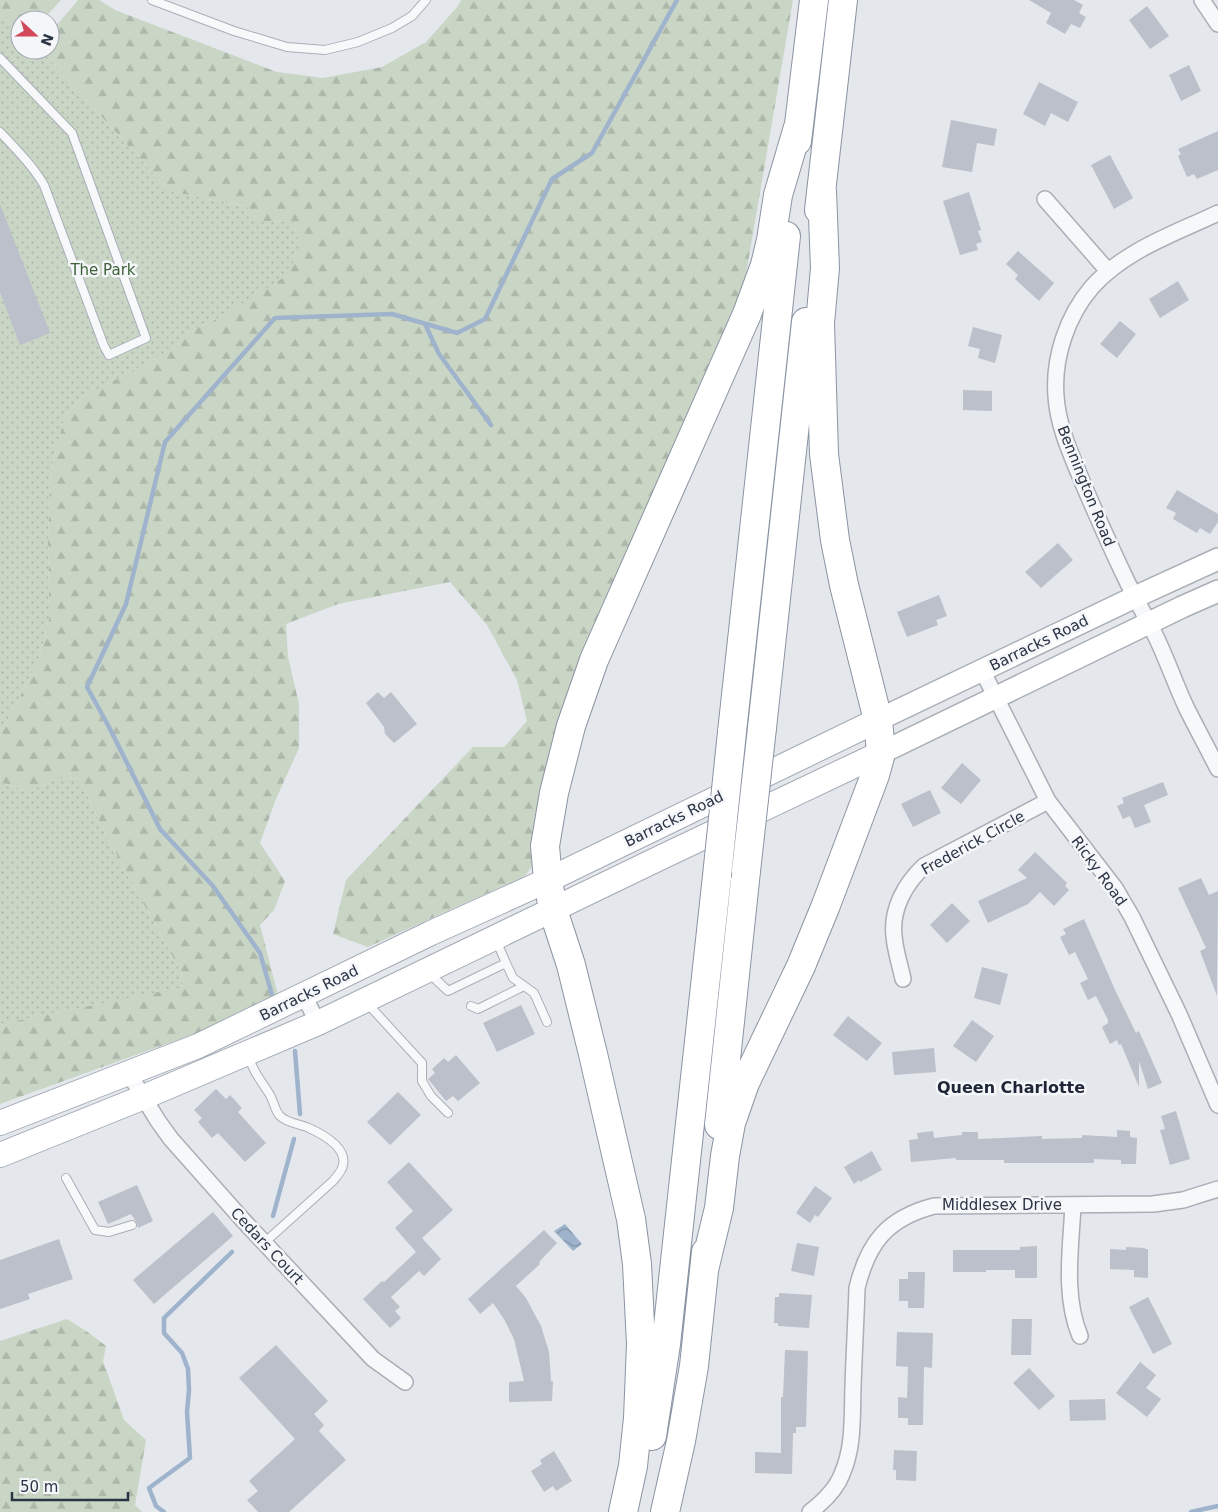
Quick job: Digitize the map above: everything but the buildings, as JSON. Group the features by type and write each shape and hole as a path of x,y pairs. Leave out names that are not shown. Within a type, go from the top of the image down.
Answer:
{"highway":[{"path":"636,1512 655,1421 666,1344 814,0"},
{"path":"665,1512 681,1441 694,1366 746,872 843,0"},
{"path":"623,1512 633,1466 639,1410 641,1344 637,1264 631,1219 593,1054 571,965 553,910 545,846 554,793 571,726 594,660 747,314 765,265 778,195 799,124"},
{"path":"704,1270 719,1208 731,1123 745,1083 800,966 826,905 875,775 881,753 878,720 844,585 827,487 821,392 820,323 825,268 822,191"}],"main road":[{"name":"Barracks Road","path":"0,1123 198,1046 431,933 548,880 982,670 1218,559"},
{"name":"Barracks Road","path":"0,1155 144,1097 318,1023 1218,591"}],"street":[{"path":"1202,0 1218,24"},
{"path":"1044,199 1108,271"},
{"name":"Bennington Road","path":"1218,213 1131,254 1108,271 1087,294 1067,329 1058,361 1056,395 1063,434 1094,508 1149,623 1187,709 1218,769"},
{"name":"Ricky Road","path":"982,670 1048,801 1115,888 1132,917 1179,1014 1218,1105"},
{"name":"Frederick Circle","path":"903,979 894,937 894,923 902,893 914,875 924,866 1048,801"},
{"path":"304,996 318,1023"},
{"path":"128,1072 144,1097"},
{"name":"Cedars Court","path":"144,1097 171,1139 264,1242 373,1359 405,1382"},
{"name":"Middlesex Drive","path":"810,1512 823,1502 835,1488 848,1458 852,1429 857,1288 868,1253 876,1240 888,1227 900,1218 917,1210 934,1206 1153,1204 1182,1200 1218,1189"},
{"path":"1072,1205 1069,1293 1071,1309 1080,1336"}],"lane":[{"path":"152,0 234,31 287,47 324,50 358,42 392,28 412,16 426,0"},
{"path":"0,58 72,133 146,338 109,355 44,185 38,174 24,157 0,132"},
{"path":"495,938 513,978 534,994 547,1022"},
{"path":"427,970 451,993 472,979 506,963"},
{"path":"472,979 479,984"},
{"path":"471,1006 478,1009 499,995 524,986"},
{"path":"365,1000 422,1063 422,1081 431,1096 448,1113"},
{"path":"248,1053 254,1071 270,1096 279,1116 309,1128 333,1142 342,1152 344,1163 341,1172 333,1181 264,1242"},
{"path":"66,1178 95,1230 109,1232 132,1225"}],"green space":[{"path":"0,0 61,0 52,10 10,10 10,24 0,14"},
{"path":"78,0 99,0 115,10 277,72 323,78 382,67 426,42 458,6 461,0 793,0 740,309 682,441 535,862 525,876 368,947 333,934 346,880 473,747 504,747 527,721 517,680 487,625 450,582 338,604 286,624 288,657 299,704 299,748 276,799 260,843 285,881 274,910 260,925 280,1003 0,1104 0,1024 183,986 181,972 102,828 80,779 58,778 29,791 2,783 0,779 0,735 39,659 49,618 48,539 50,473 64,418 80,398 179,346 190,331 223,316 291,221 258,222 247,207 169,191 50,60 60,60 60,21"},
{"name":"The Park","path":"0,14 10,24 10,60 50,60 169,191 247,207 258,222 291,221 301,246 286,276 223,316 190,331 179,346 80,398 64,418 50,473 48,539 49,618 39,659 0,735"},
{"path":"58,778 80,779 102,828 181,972 183,987 0,1024 0,779 2,783 29,791"},
{"path":"67,1319 106,1346 103,1361 124,1420 146,1440 135,1505 142,1512 0,1512 0,1341"}],"water":[{"path":"565,1224 582,1244 573,1251 554,1231"}],"waterway":[{"path":"272,995 260,953 213,886 160,829 87,687 126,604 165,442 275,318 392,314 457,333 485,319 552,179 592,153 677,0"},
{"path":"425,324 439,354 491,425"},
{"path":"295,1051 300,1114"},
{"path":"273,1216 294,1139"},
{"path":"164,1512 156,1506 149,1488 190,1458 187,1412 188,1369 182,1353 164,1333 164,1318 232,1252"},
{"path":"1191,1512 1218,1506"}],"district":[{"name":"Queen Charlotte","path":"1011,1087"}]}
